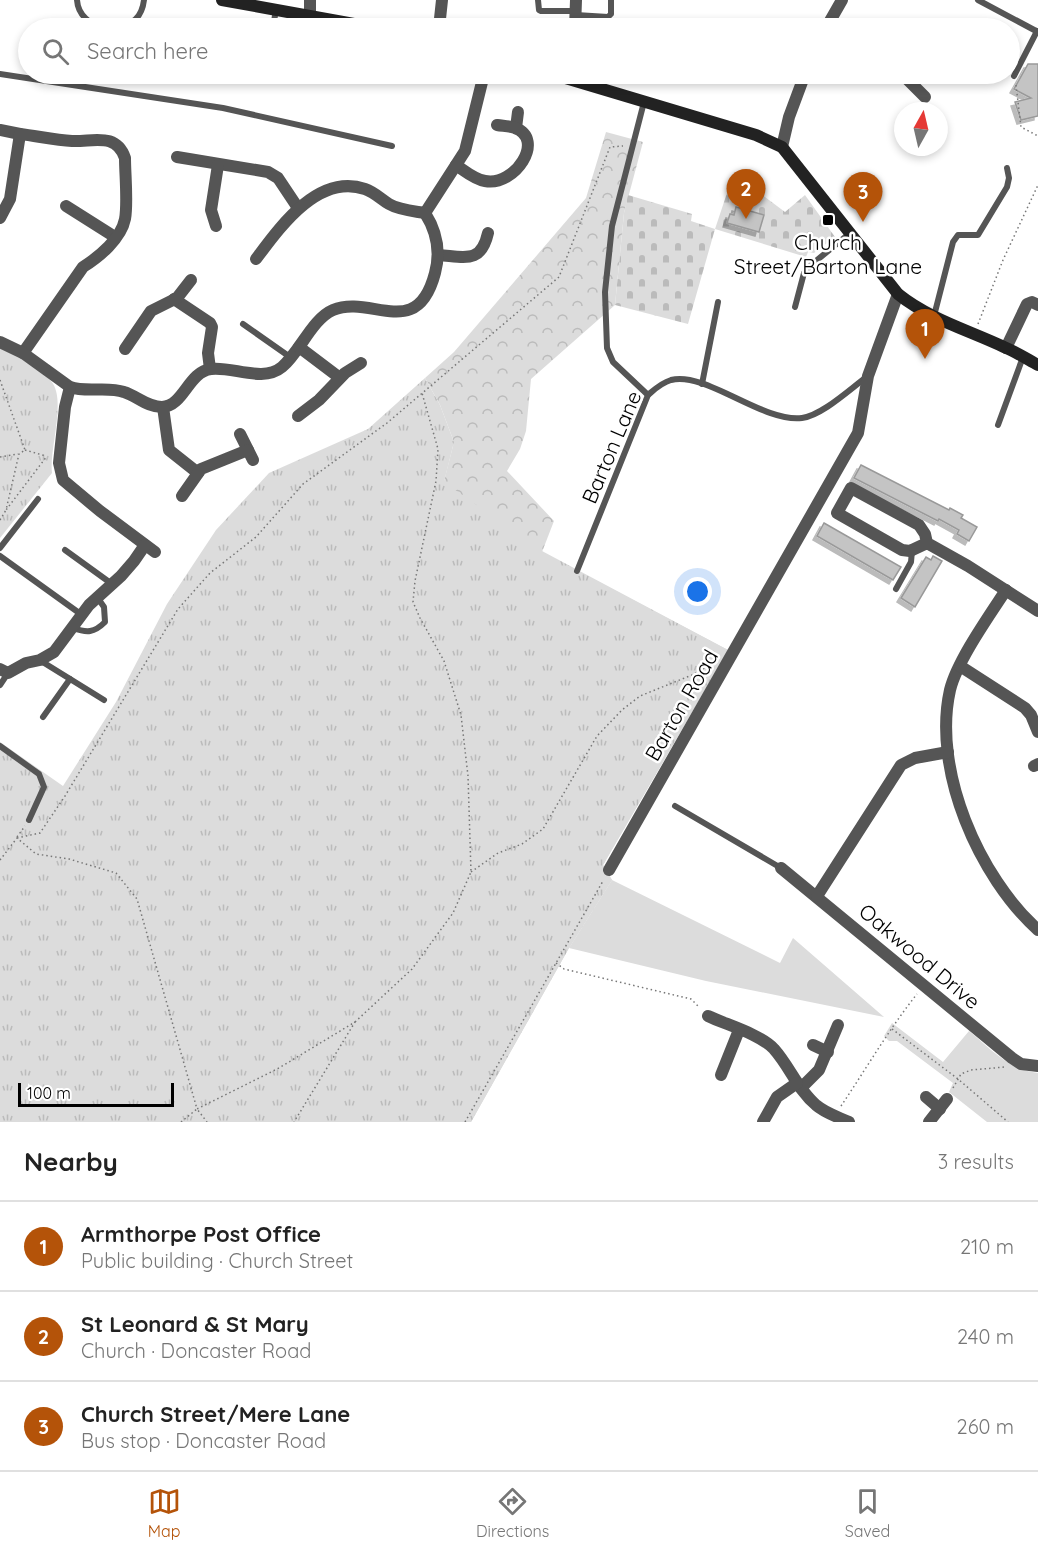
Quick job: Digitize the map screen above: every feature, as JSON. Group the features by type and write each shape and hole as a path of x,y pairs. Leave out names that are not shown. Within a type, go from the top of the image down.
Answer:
{"street":[{"path":"222,0 315,18"},
{"path":"310,0 310,16"},
{"path":"440,18 442,0"},
{"path":"832,18 842,0"},
{"path":"425,213 465,151 482,84"},
{"path":"592,84 756,135 782,147 898,294 933,317 1006,348 1038,365"},
{"path":"782,147 789,117 801,84"},
{"path":"912,84 925,97"},
{"path":"516,128 518,112"},
{"path":"456,165 483,181 494,182 518,170 528,150 524,136 516,128 497,125"},
{"path":"0,130 74,141 92,139 106,141 117,144 125,158 125,219 115,237 95,259 83,267 23,353"},
{"path":"0,218 10,199 20,134"},
{"path":"177,157 268,172 278,178 298,208"},
{"path":"216,226 211,210 218,165"},
{"path":"256,260 278,229 298,208 326,190 347,186 367,189 391,206 425,213"},
{"path":"66,206 115,237"},
{"path":"0,342 23,353 70,387 78,390 125,392 147,404 163,407 172,404 195,377 210,369 267,374 281,368 324,315 335,309 358,307 401,312 414,307 426,295 439,255 438,242 425,213"},
{"path":"439,255 470,258 477,255 486,242 488,233"},
{"path":"125,349 151,311 182,293 191,280"},
{"name":"Barton Road","path":"609,870 858,433 868,376 898,294"},
{"path":"174,299 210,323 208,353 210,369"},
{"path":"1006,348 1027,304 1032,302 1038,305"},
{"path":"299,347 340,378"},
{"path":"298,416 308,410 340,378 361,363"},
{"path":"4,671 40,660 54,652 97,597 150,548 67,485 60,472 54,456 70,387"},
{"path":"163,407 169,450 198,473"},
{"path":"182,496 201,470 250,455 240,434"},
{"path":"927,543 913,550 902,550 837,513 851,488 919,525 925,534 927,543 1038,611"},
{"path":"1006,590 960,666 950,688 947,708 948,752 961,811 986,865 1023,917 1038,930"},
{"path":"960,666 1025,708 1031,715 1038,732"},
{"path":"818,896 901,765 915,758 948,752"},
{"name":"Oakwood Drive","path":"781,868 1021,1064"},
{"path":"708,1016 762,1040 774,1049 815,1105 849,1122"},
{"path":"763,1122 777,1097 799,1085 819,1070 838,1025"},
{"path":"721,1075 739,1030"},
{"path":"813,1045 828,1052"},
{"path":"1021,1064 1038,1066"},
{"path":"926,1097 943,1104 929,1122"}],"lane":[{"path":"77,0 79,9 86,18"},
{"path":"138,18 142,12 144,0"},
{"path":"538,0 541,11 576,9 608,17 611,14 611,0"},
{"path":"978,0 1012,18"},
{"path":"275,18 276,9"},
{"path":"1020,22 1038,32 1020,65"},
{"path":"0,74 18,77"},
{"path":"66,84 223,108 392,146"},
{"path":"644,101 612,226 605,292 607,348 613,362 648,395"},
{"path":"933,317 953,242 958,235 978,235 1007,187 1009,178 1007,168"},
{"path":"795,307 804,273 850,233"},
{"path":"702,384 718,302"},
{"path":"243,324 290,357"},
{"path":"998,425 1023,357"},
{"name":"Barton Lane","path":"577,571 648,395 659,384 688,379 775,414 801,418 817,413 868,376"},
{"path":"0,548 38,499"},
{"path":"65,549 112,584"},
{"path":"896,589 911,562 913,550"},
{"path":"0,556 82,615"},
{"path":"73,628 95,632 105,622 104,607 97,597"},
{"path":"40,660 104,700"},
{"path":"0,685 4,671"},
{"path":"43,717 70,679"},
{"path":"0,746 39,774 44,787 29,820"},
{"path":"675,806 781,868"}],"path":[{"path":"1015,84 1021,127 1038,136"},
{"path":"17,838 40,833 65,796 178,609 210,573 256,537 303,484 387,423 559,277 610,147 633,145"},
{"path":"974,334 1003,260 1038,184"},
{"path":"0,380 25,450"},
{"path":"182,1122 197,1109 279,1068 355,1022 412,969 453,913 471,872 468,776 461,714 444,661 413,602 415,581 436,481 438,449 422,392"},
{"path":"0,457 19,454 25,450 54,456 6,510 0,520"},
{"path":"6,510 19,454"},
{"path":"471,872 498,853 522,844 543,829 597,736 622,710 640,696 692,675 719,659 731,658"},
{"path":"0,861 29,820"},
{"path":"17,838 36,854 69,859 116,873 137,899 197,1109 207,1122"},
{"path":"465,1122 609,870"},
{"path":"556,963 564,969 692,999 708,1016"},
{"path":"834,1116 891,1029 924,985"},
{"path":"294,1122 355,1022"},
{"path":"891,1029 897,1031 1008,1122"},
{"path":"943,1104 961,1074 971,1070 1016,1067 1021,1064"}],"green space":[{"path":"606,132 643,142 624,213 615,305 531,379 526,431 520,449 507,471 554,521 542,552 728,650 603,865 612,880 569,948 471,1122 338,1122 444,481 454,442 440,405 425,378 454,352 586,198"},
{"path":"741,188 761,194 785,212 805,195 835,237 814,253 808,252 806,257 715,229 727,193"},
{"path":"628,195 692,214 691,221 715,229 688,324 615,305 624,213"},
{"path":"0,347 41,371 51,381 56,389 58,412 52,473 0,538"},
{"path":"425,378 440,405 454,442 444,482 542,551 728,650 603,865 612,880 569,948 471,1122 0,1122 0,742 63,786 116,702 167,604 216,530 269,473 368,429"},
{"path":"612,880 780,963 793,938 884,1017 706,981 569,948"},
{"path":"892,1023 943,1062 969,1031 1009,1063 1038,1073 1038,1122 987,1122 949,1092 953,1083 897,1041 889,1041 884,1036"}],"building":[{"path":"1028,64 1038,64 1038,116 1021,120 1015,102 1031,98 1014,89 1017,84 1020,84 1020,78"},
{"path":"736,207 764,215 759,232 727,223 730,214 734,215"},
{"path":"861,465 963,515 961,518 977,527 969,541 957,534 959,530 939,519 938,521 854,478"},
{"path":"824,523 901,567 893,580 817,536"},
{"path":"933,556 942,561 915,607 901,598 926,557 931,560"}],"place":[{"name":"St Leonard & St Mary","path":"746,219"},
{"name":"Church Street/Barton Lane","path":"828,220"},
{"name":"Church Street/Mere Lane","path":"863,222"},
{"name":"Armthorpe Post Office","path":"925,359"}]}
